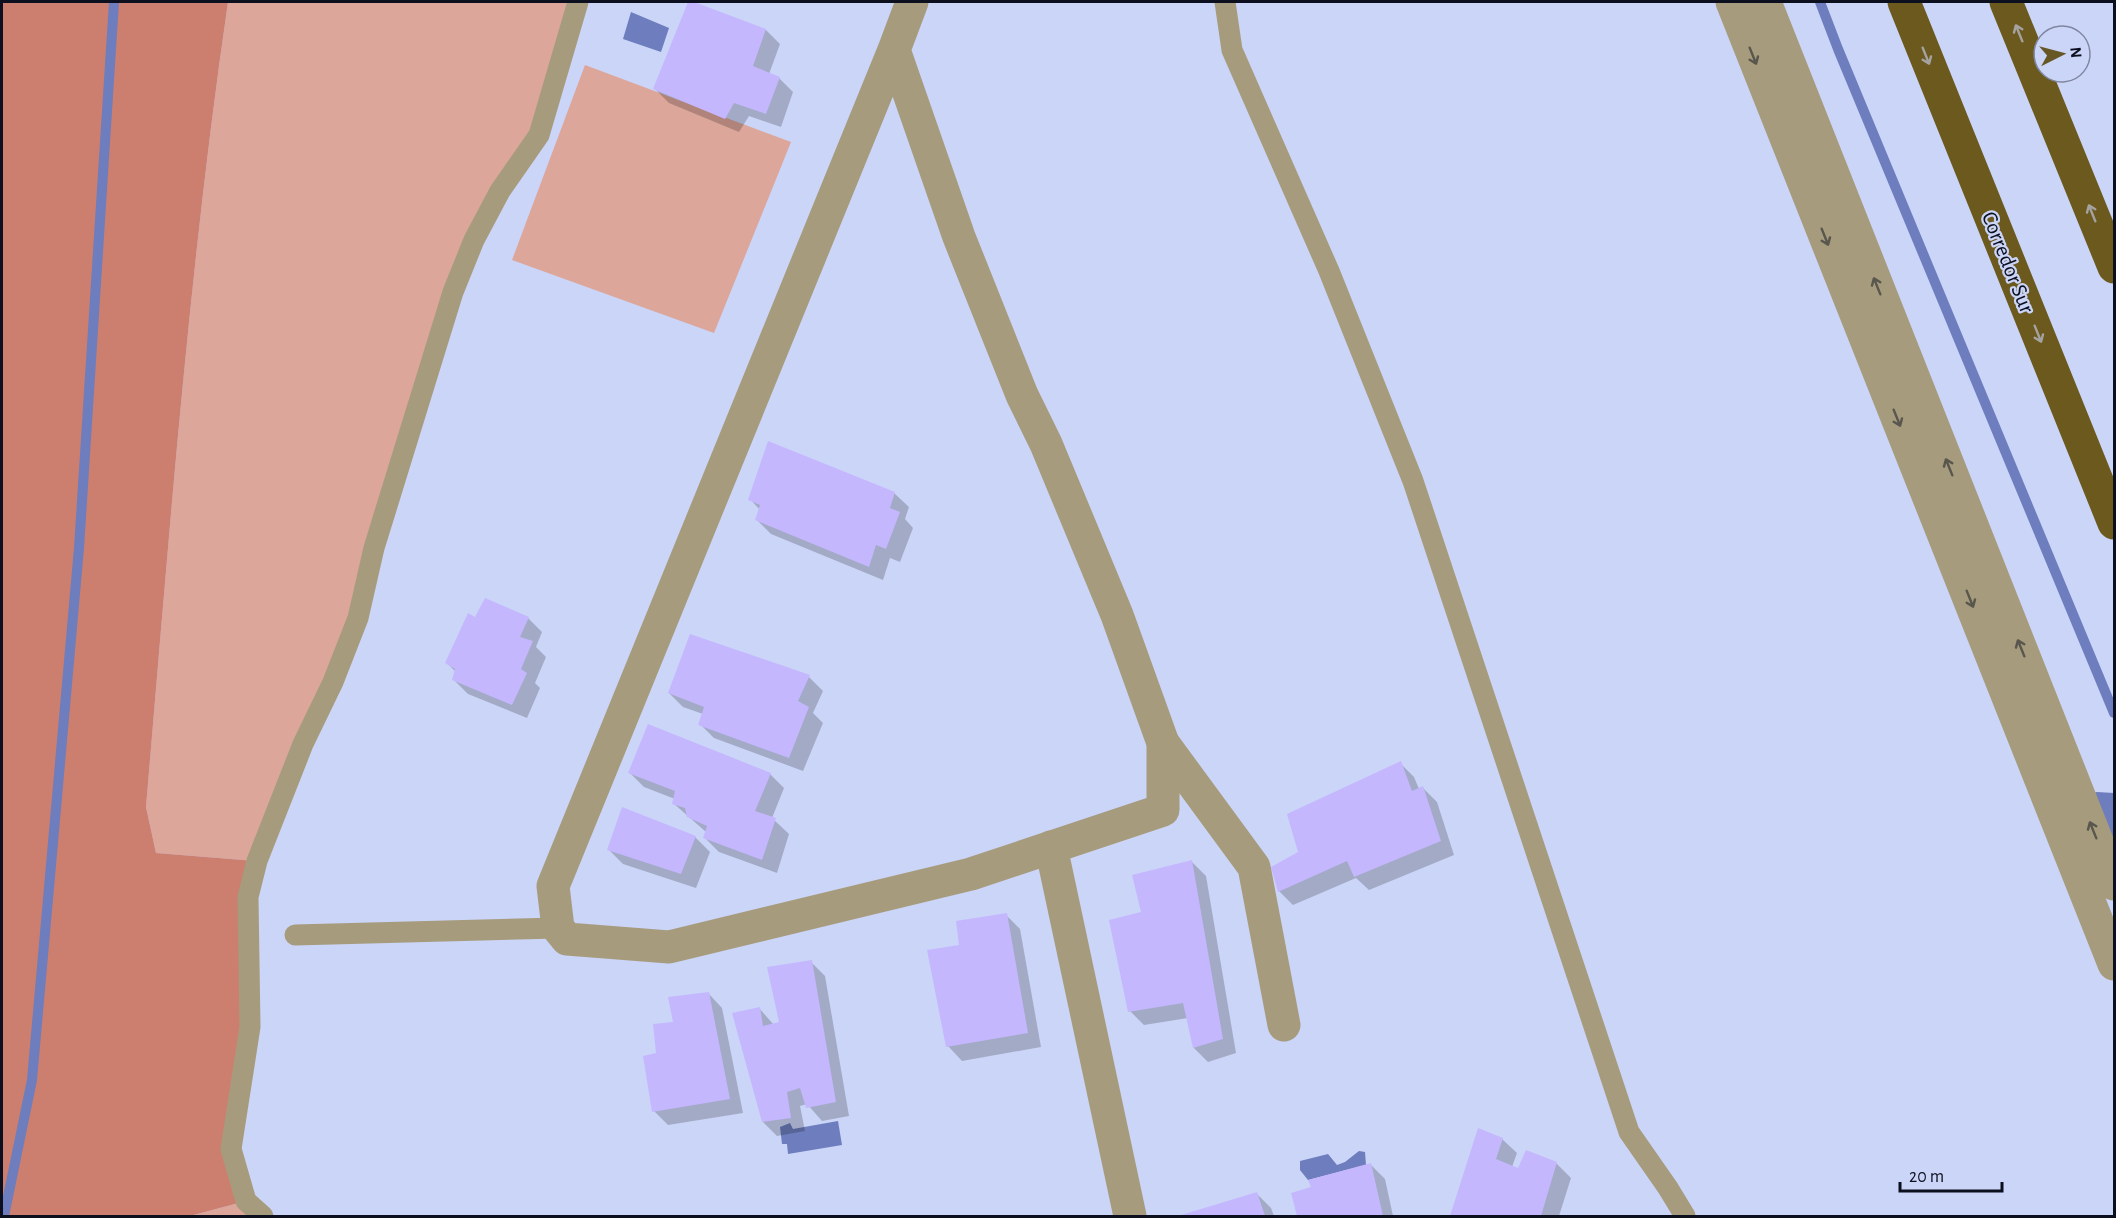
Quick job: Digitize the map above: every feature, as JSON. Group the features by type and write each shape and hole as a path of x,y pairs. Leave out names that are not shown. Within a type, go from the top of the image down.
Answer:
{"highway":[{"name":"Corredor Sur","path":"1904,2 2115,524"},
{"path":"2007,2 2115,267"}],"street":[{"path":"912,2 552,886 558,928 567,939 669,947 971,874 1164,810 1163,743"},
{"path":"1732,2 2115,964"},
{"path":"1765,2 2115,884"},
{"path":"894,50 959,237 1022,395 1046,444 1117,615 1163,743 1254,867 1284,1025"},
{"path":"1051,847 1130,1216"}],"lane":[{"path":"264,1216 246,1201 231,1149 250,1027 248,897 255,870 303,744 333,682 358,618 374,548 453,292 474,240 500,191 539,135 578,2"},
{"path":"1225,2 1232,50 1329,271 1413,481 1629,1132 1685,1216"},
{"path":"295,935 558,928"}],"shaded area":[{"path":"2,2 228,2 191,303 146,807 156,853 257,861 250,1027 231,1149 246,1201 190,1216 2,1216"},
{"path":"228,2 578,2 539,135 474,240 374,548 257,861 156,853 146,807 191,303"},
{"path":"585,65 791,142 714,333 512,260"},
{"path":"246,1201 263,1216 190,1216"}],"water":[{"path":"631,12 669,28 661,52 623,39"},
{"path":"2114,793 2114,870 2088,794"},
{"path":"838,1121 842,1145 788,1154 787,1144 782,1144 780,1127 790,1123 793,1129"},
{"path":"1359,1151 1365,1152 1366,1165 1308,1180 1300,1170 1300,1161 1328,1154 1337,1165"}],"building":[{"path":"688,2 694,2 766,29 753,66 780,77 766,114 734,103 725,119 653,89"},
{"path":"768,441 895,492 890,508 900,512 886,549 876,545 869,567 755,520 760,505 748,500"},
{"path":"485,598 529,617 520,637 533,641 521,669 527,673 512,705 452,680 455,669 445,663 468,613 475,617"},
{"path":"690,634 810,675 798,701 809,707 789,758 698,725 704,707 668,693"},
{"path":"648,724 771,773 755,811 776,818 762,860 703,838 707,826 687,817 685,808 672,804 675,791 628,773"},
{"path":"1401,761 1412,791 1423,786 1441,841 1354,877 1347,861 1278,892 1271,867 1298,852 1287,814"},
{"path":"622,807 696,836 681,874 607,850"},
{"path":"1192,860 1223,1039 1193,1048 1183,1003 1128,1012 1109,920 1141,912 1132,875"},
{"path":"1007,913 1028,1033 946,1047 927,950 959,945 956,921"},
{"path":"812,960 836,1102 806,1108 800,1088 787,1092 791,1118 762,1122 732,1013 760,1007 763,1026 779,1022 767,967"},
{"path":"709,992 730,1099 652,1112 643,1056 656,1053 653,1024 673,1022 668,997"},
{"path":"1478,1128 1503,1138 1496,1159 1518,1168 1526,1150 1557,1162 1541,1216 1450,1216"},
{"path":"1371,1163 1383,1216 1297,1216 1291,1193 1311,1187 1308,1180"},
{"path":"1257,1192 1265,1216 1178,1216"}],"waterway":[{"path":"4,1216 32,1080 79,548 114,2"},
{"path":"1820,2 2114,713"}]}
